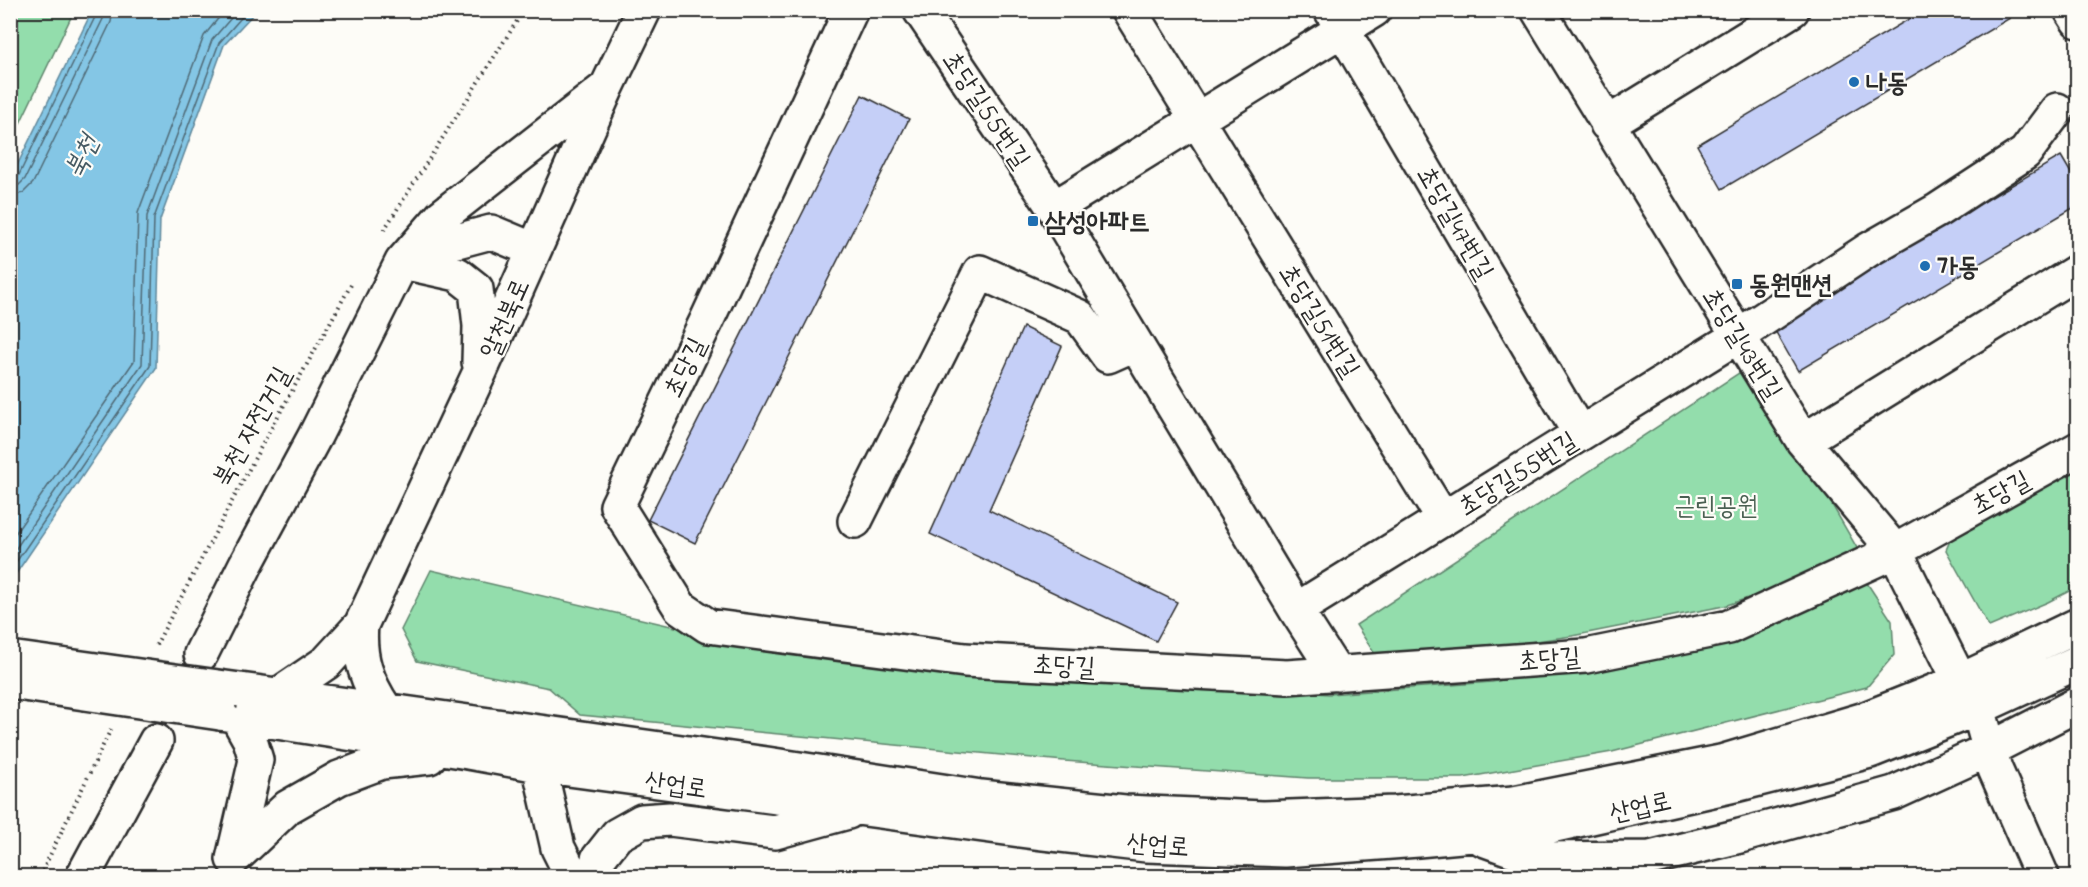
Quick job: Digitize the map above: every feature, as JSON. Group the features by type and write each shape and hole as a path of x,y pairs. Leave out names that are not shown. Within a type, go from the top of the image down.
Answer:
{"street":[{"name":"알천북로","path":"361,625 479,374 607,87 644,10"},
{"name":"초당길","path":"851,10 706,322 617,506 680,607 708,626 965,660 1287,677 1586,656 1729,627 1895,551 2078,449"},
{"name":"초당길55번길","path":"920,10 1054,208 1296,610 1337,674"},
{"name":"초당길51번길","path":"1129,10 1443,519"},
{"path":"1054,208 1197,121 1337,20 1374,10"},
{"name":"초당길43번길","path":"1538,10 1803,441 1895,551 1960,681 1978,708"},
{"path":"1607,124 1792,10"},
{"path":"2071,10 2078,21"},
{"name":"초당길47번길","path":"1337,20 1580,434"},
{"path":"201,654 246,564 315,436 402,262 442,216 607,87"},
{"name":"초당길55번길","path":"1296,610 1738,336 1868,250 1938,210 2025,153 2057,110"},
{"path":"402,262 442,244 491,232 534,250"},
{"path":"402,262 457,274 476,289 480,326 479,374"},
{"path":"1803,441 2078,271"},
{"path":"855,521 980,273 1080,317 1108,357 1135,344"},
{"path":"277,696 327,662 361,625"},
{"path":"361,625 361,661 374,693 385,710"},
{"name":"산업로","path":"232,706 277,696 544,732 981,797 1125,812 1263,818 1395,813 1514,803 1722,762 1854,722 1960,681 2078,625"},
{"path":"10,658 232,706 250,740 255,760 225,868"},
{"name":"산업로","path":"232,706 539,765 1042,834 1146,845 1284,850 1538,829 1735,785 1870,751 1978,708 2078,662"},
{"path":"10,682 232,706"},
{"path":"1473,835 1539,859 1650,858 1740,836 1894,793 1988,750 2078,704"},
{"path":"1978,708 1995,769 2042,876"},
{"path":"544,732 539,765 558,848 572,876"},
{"path":"83,876 156,741"},
{"path":"225,868 288,807 339,778 382,762 468,752"},
{"path":"594,876 598,860 617,835 642,821 670,819 775,832 861,809"}],"path":[{"path":"383,232 524,10"},
{"name":"북천 자전거길","path":"151,655 256,456 353,282"},
{"path":"40,876 111,728"}],"green space":[{"path":"10,11 74,11 11,142"},
{"name":"근린공원","path":"1751,365 1864,560 1724,606 1572,636 1487,648 1378,659 1356,625"},
{"path":"2077,471 2077,587 1989,627 1946,550 1952,536"},
{"path":"431,570 701,633 1035,668 1329,694 1492,682 1694,646 1867,583 1892,621 1894,655 1867,687 1612,752 1463,778 1308,778 1064,761 580,715 549,688 417,661 401,630"}],"water":[{"name":"북천","path":"92,11 256,11 224,45 160,220 156,368 11,581 11,178"}],"building":[{"name":"나동","path":"1924,10 2006,10 2010,18 1722,189 1697,145"},
{"path":"862,95 909,119 695,543 648,520"},
{"name":"가동","path":"2061,156 2078,185 2078,205 1798,371 1773,327"},
{"path":"1023,327 1062,346 989,510 1177,602 1156,641 930,534"}],"place":[{"name":"나동","path":"1854,82"},
{"name":"삼성아파트","path":"1033,221"},
{"name":"가동","path":"1925,266"},
{"name":"동원맨션","path":"1737,284"}]}
